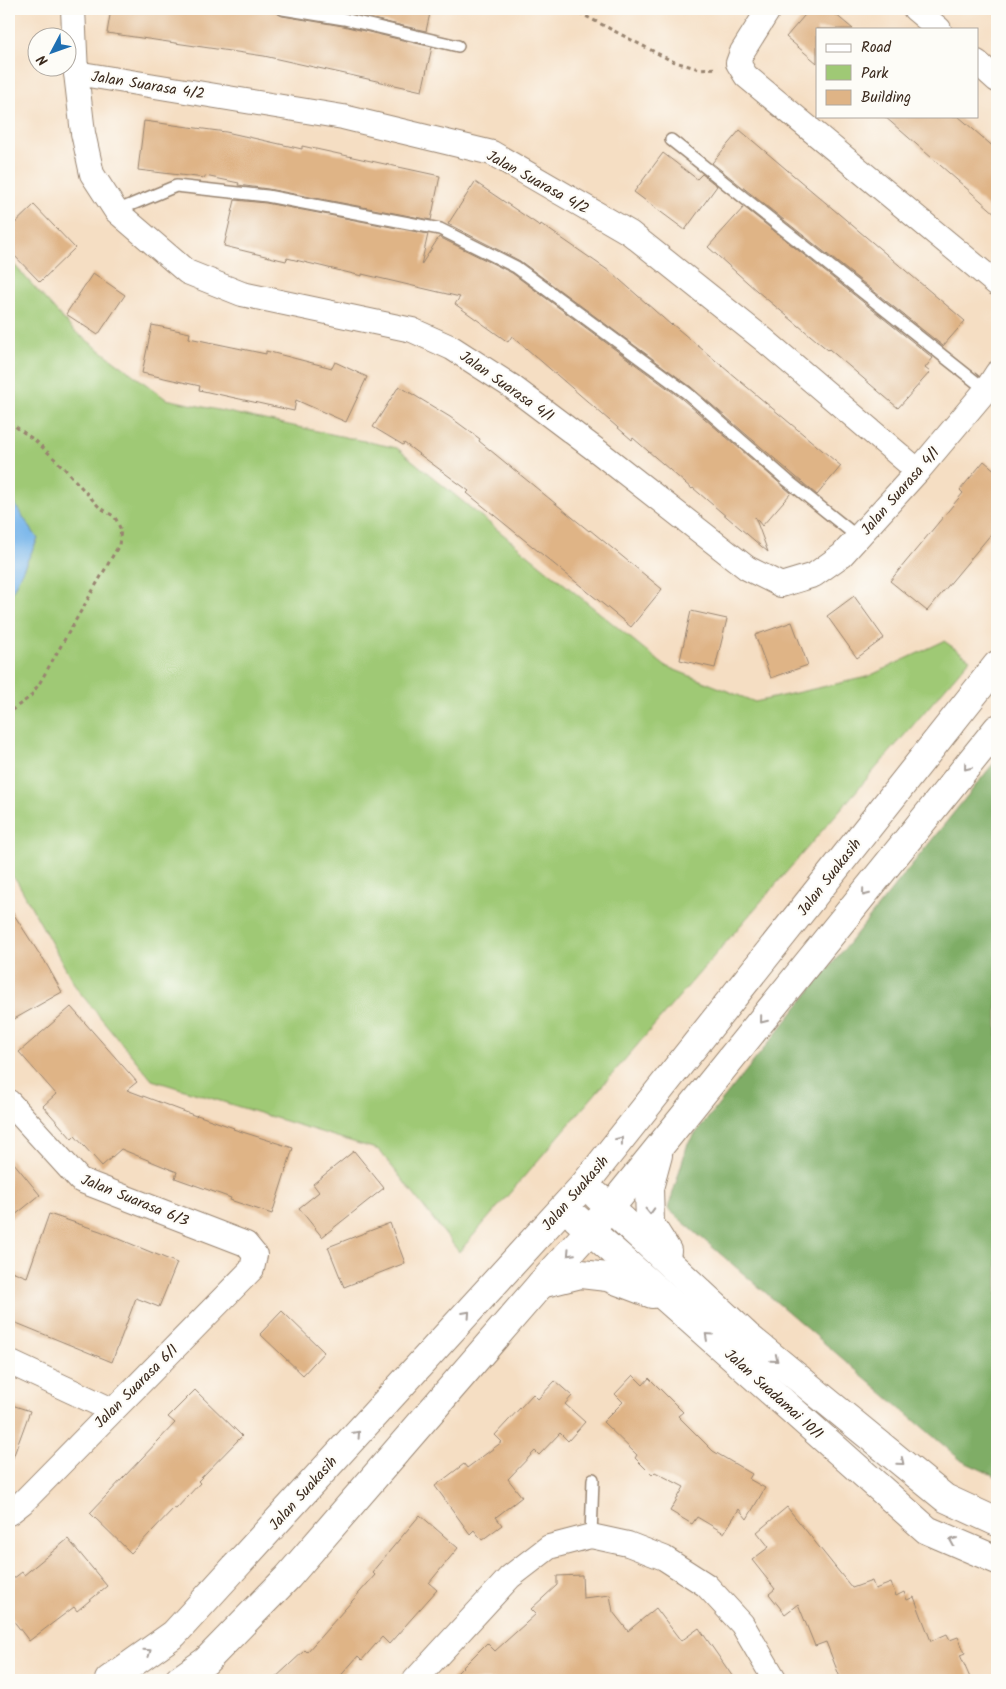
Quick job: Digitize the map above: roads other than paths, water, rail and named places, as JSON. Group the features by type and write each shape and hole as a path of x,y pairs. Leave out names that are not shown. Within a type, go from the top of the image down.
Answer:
{"main road":[{"name":"Jalan Suakasih","path":"109,1680 174,1634 565,1207 997,665"},
{"path":"179,1680 206,1661 288,1577 541,1284 610,1208 997,728"},
{"path":"661,1146 649,1188 650,1224 682,1276"},
{"name":"Jalan Suadamai 10/1","path":"584,1185 746,1336 945,1498 997,1522"},
{"name":"Jalan Suadamai 10/1","path":"565,1207 927,1530 997,1560"},
{"path":"541,1284 581,1274 607,1277 667,1300"}],"street":[{"name":"Jalan Suarasa 4/1","path":"73,9 74,28"},
{"path":"769,9 742,52 738,63 746,76 997,284"},
{"path":"915,9 938,28"},
{"path":"978,63 997,80"},
{"name":"Jalan Suarasa 4/2","path":"78,73 342,117 492,153 630,233 763,340 918,471"},
{"name":"Jalan Suarasa 4/1","path":"77,78 83,133 92,174 116,211 187,272 242,294 412,330 452,348 511,386 593,447 746,568 781,585 814,575 842,555 918,471 992,382"},
{"name":"Jalan Suarasa 6/3","path":"9,1102 80,1180 246,1244 255,1255"},
{"name":"Jalan Suarasa 6/1","path":"9,1513 23,1502 252,1269 255,1255"},
{"path":"9,1362 112,1410"},
{"path":"415,1680 510,1577 549,1547 591,1536 628,1544 664,1558 706,1585 742,1624 775,1680"}],"lane":[{"path":"283,9 344,19 458,46"},
{"path":"671,140 992,382"},
{"path":"116,211 176,186 267,196 440,229 516,267 687,393 788,482 859,538"},
{"path":"591,1536 593,1479"}],"water":[{"path":"9,496 38,539 9,598"}]}
